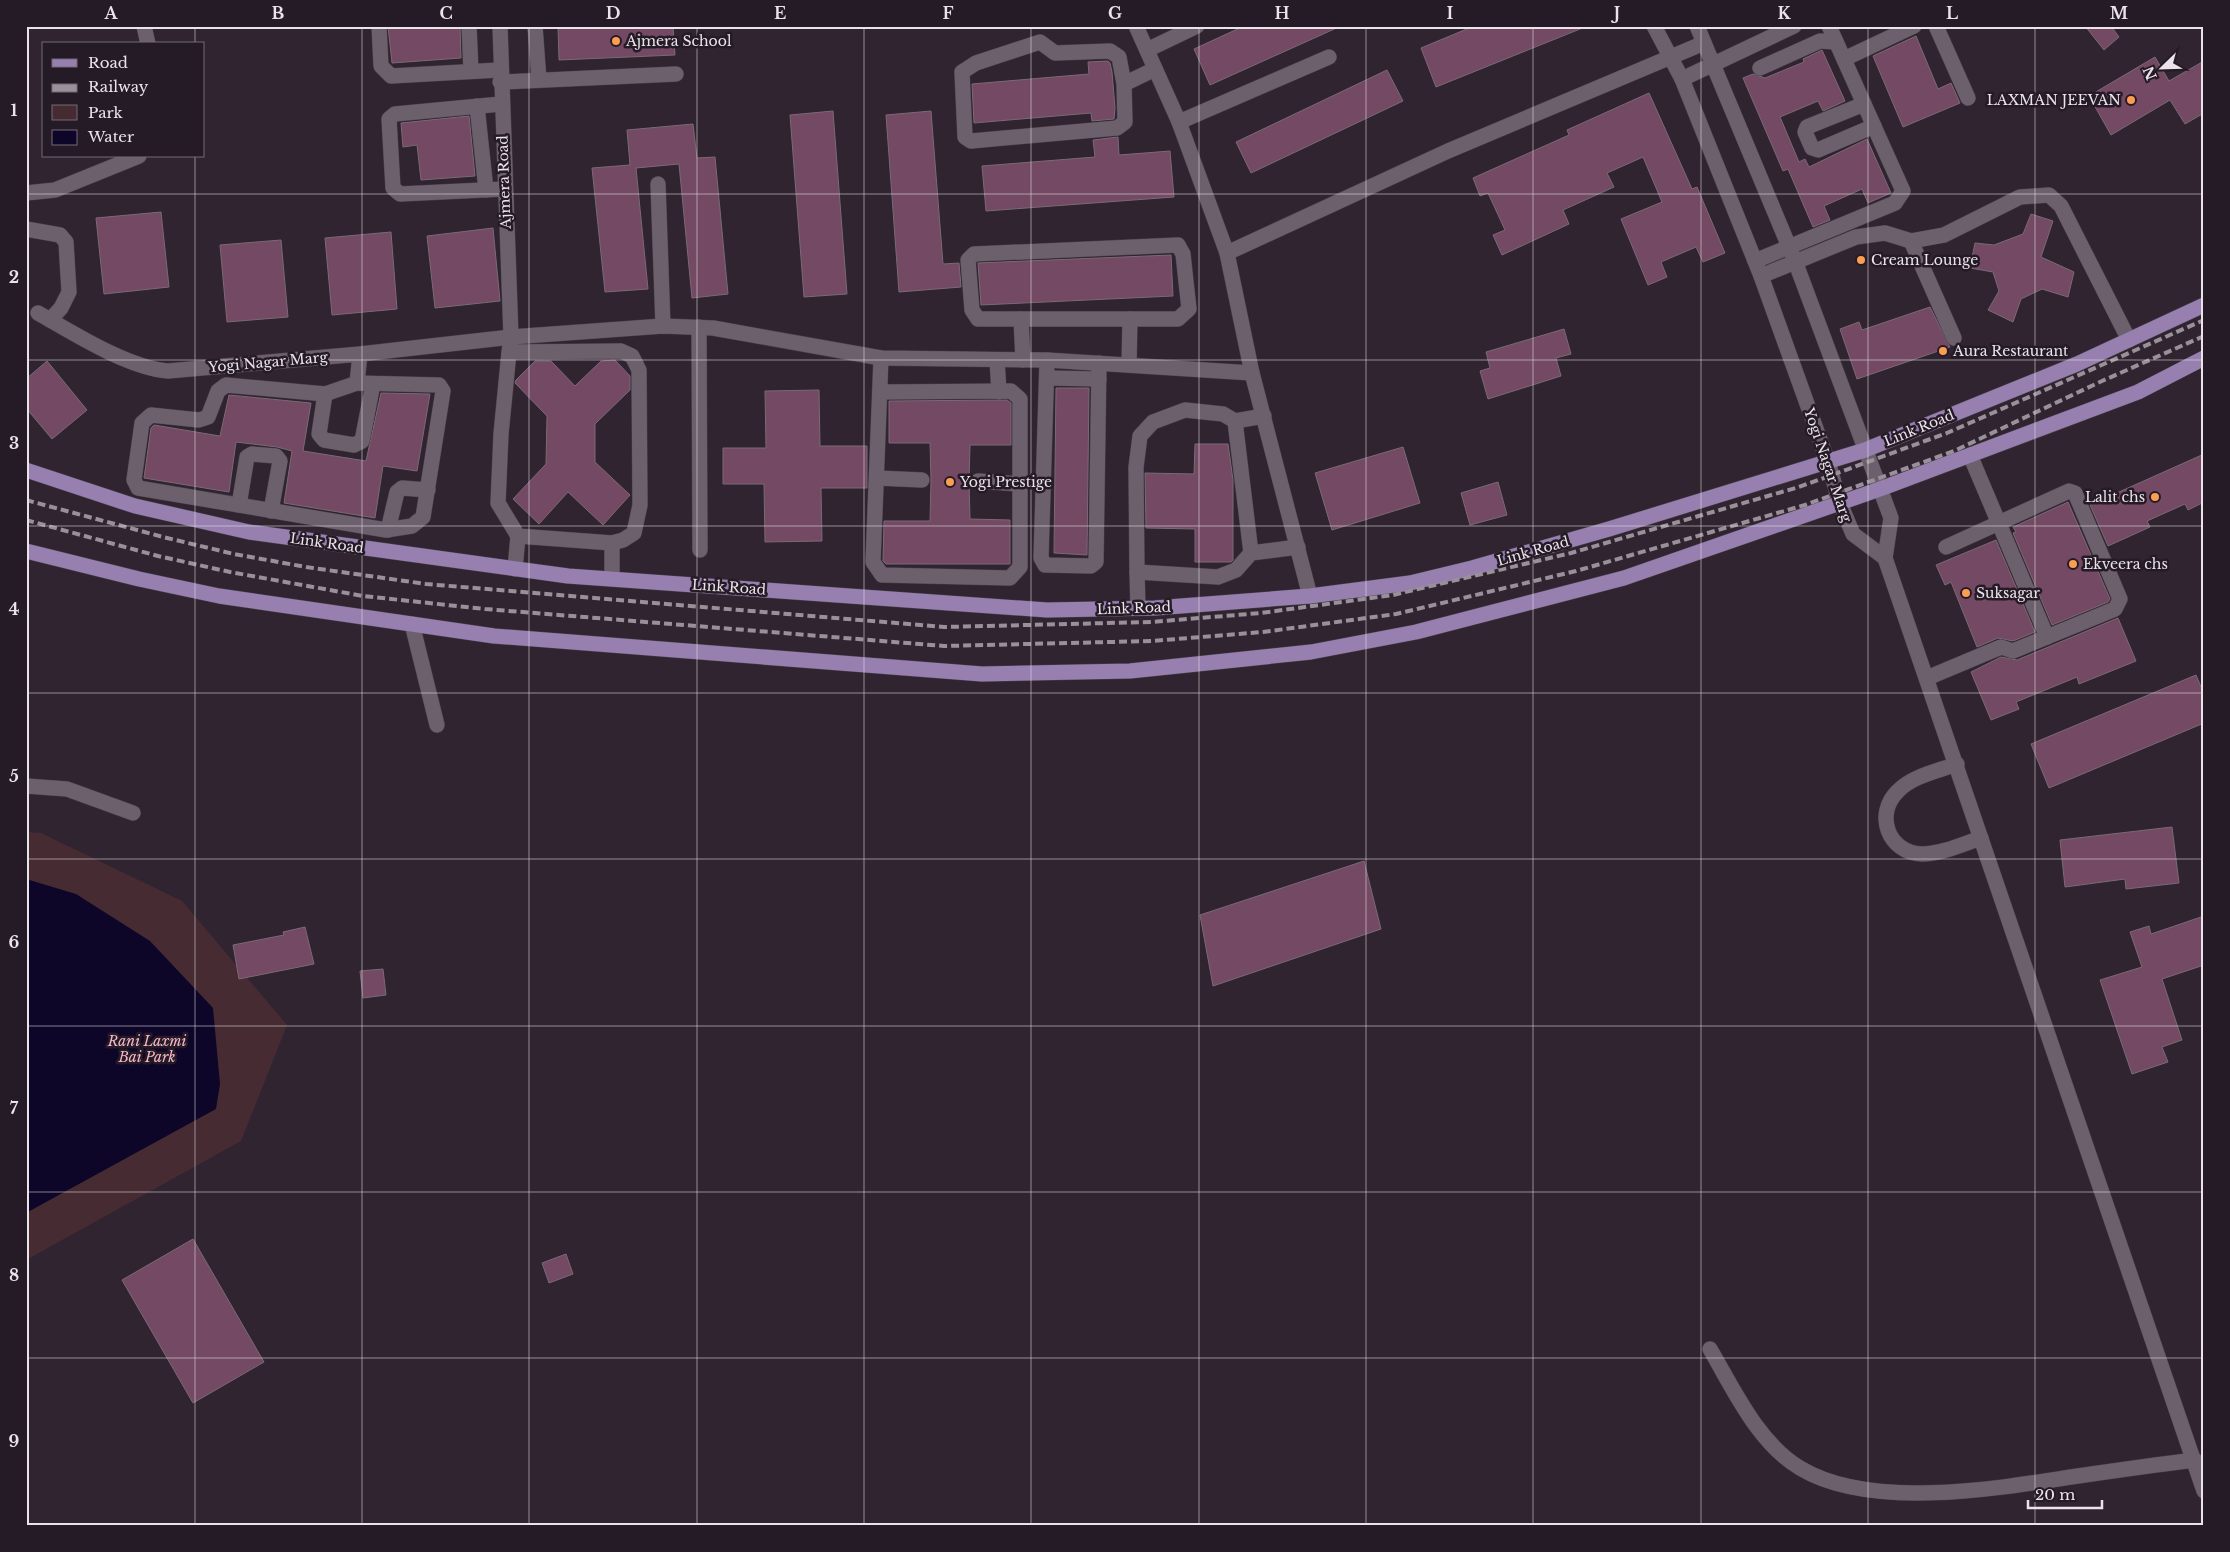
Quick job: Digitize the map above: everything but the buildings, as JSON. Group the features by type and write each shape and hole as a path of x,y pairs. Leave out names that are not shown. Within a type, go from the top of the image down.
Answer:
{"main road":[{"name":"Link Road","path":"26,470 135,506 248,532 515,569 612,579 1047,610 1138,608 1310,596 1410,583 1472,568 1608,530 1865,450 2077,364 2204,305"},
{"path":"26,551 139,580 219,596 494,636 935,671 1025,674 1130,671 1311,652 1416,632 1624,578 1880,489 2138,392 2204,358"}],"street":[{"path":"144,26 148,42"},
{"path":"378,26 381,66 390,76 471,71 539,80 676,74"},
{"path":"469,26 471,71"},
{"name":"Ajmera Road","path":"500,26 500,76 510,345 501,434 498,503 518,536"},
{"path":"535,26 539,80"},
{"path":"1136,26 1178,122 1227,253 1252,373 1310,596"},
{"path":"1147,50 1177,30 1197,26"},
{"name":"Yogi Nagar Marg","path":"1654,26 1682,79 1761,276 1828,462 1840,503 1854,534 1885,558"},
{"path":"1682,79 1794,26"},
{"path":"1761,276 1792,254 1895,203 1903,192 1829,26"},
{"path":"1844,59 1914,26"},
{"path":"1936,26 1968,98"},
{"path":"1699,27 1792,254 1891,518 1885,558 2195,1460 2204,1491"},
{"path":"1760,68 1820,41 1836,42"},
{"path":"1040,42 1055,53 1110,51 1119,57 1124,84 1126,122 1117,128 971,141 965,137 962,72 976,63 1040,42"},
{"path":"1227,253 1448,151 1704,42"},
{"path":"1178,122 1329,57"},
{"path":"1124,84 1155,68"},
{"path":"501,104 395,114 389,119 393,188 400,194 504,189"},
{"path":"1864,104 1807,127 1805,132 1812,148 1818,150 1874,126"},
{"path":"477,106 486,190"},
{"path":"26,193 55,190 134,158"},
{"path":"658,184 663,326"},
{"path":"1755,261 1885,232 1911,241 1944,235 2020,198 2049,195 2061,206 2128,340"},
{"name":"Yogi Nagar Marg","path":"26,229 60,235 66,242 69,292 61,308 44,316 149,370 168,371 360,354 510,345"},
{"path":"1911,241 1954,338"},
{"path":"1178,245 1183,254 1188,309 1178,319 1130,319 978,319 972,310 968,260 974,254 1178,245"},
{"path":"1021,319 1023,360"},
{"path":"1129,365 1130,319"},
{"path":"510,345 663,326 699,327 881,358 1048,360 1252,373"},
{"path":"699,327 700,550"},
{"path":"510,345 621,351 632,356 639,370 640,504 634,533 623,540 612,543 518,536 515,569"},
{"path":"356,383 360,354"},
{"path":"880,392 1012,391 1020,399 1020,567 1010,578 882,575 873,562 881,358"},
{"path":"996,360 999,392"},
{"path":"1048,360 1041,558 1045,565 1091,566 1096,562 1099,363"},
{"path":"1048,378 1099,379"},
{"path":"356,383 439,386 443,391 423,518 412,526 388,530 138,488 134,480 142,423 151,415 198,420 208,416 218,391 226,385 325,394 356,383"},
{"path":"325,394 320,434 324,440 354,445 362,441 373,384"},
{"path":"1138,608 1136,467 1140,436 1153,422 1185,410 1223,414 1235,421 1264,416"},
{"path":"1235,421 1251,553"},
{"path":"240,505 247,457 252,454 276,456 280,461 271,510"},
{"path":"1970,455 2047,637"},
{"path":"877,478 922,480"},
{"path":"978,481 1020,484"},
{"path":"388,530 397,492 402,488 428,490"},
{"path":"1927,678 2001,647 2013,651 2115,609 2120,600 2075,493 2069,491 1946,547"},
{"path":"612,543 612,579"},
{"path":"1137,572 1218,577 1236,570 1251,553 1298,547"},
{"path":"412,624 437,725"},
{"path":"1957,764 1916,778 1898,790 1888,803 1885,818 1888,832 1894,844 1905,851 1922,854 1981,838"},
{"path":"26,786 67,789 133,813"},
{"path":"1710,1349 1760,1434 1799,1468 1837,1485 1902,1493 1982,1491 2195,1460"}],"green space":[{"name":"Rani Laxmi Bai Park","path":"26,832 41,833 182,901 287,1025 241,1141 26,1260"}],"water":[{"name":"Rani Laxmi Bai Park","path":"26,879 76,894 150,941 213,1008 220,1084 216,1109 26,1213"}],"railway":[{"path":"26,500 234,554 306,567 426,584 944,627 1151,622 1261,613 1393,595 1571,553 1799,487 1947,433 2204,320"},
{"path":"26,520 158,556 230,572 363,596 485,609 944,646 1152,641 1263,632 1396,614 1576,571 1805,505 1954,451 2102,381 2204,336"}],"place":[{"name":"Ajmera School","path":"616,41"},
{"name":"LAXMAN JEEVAN","path":"2131,100"},
{"name":"Cream Lounge","path":"1861,260"},
{"name":"Aura Restaurant","path":"1943,351"},
{"name":"Yogi Prestige","path":"950,482"},
{"name":"Lalit chs","path":"2155,497"},
{"name":"Ekveera chs","path":"2073,564"},
{"name":"Suksagar","path":"1966,593"}]}
